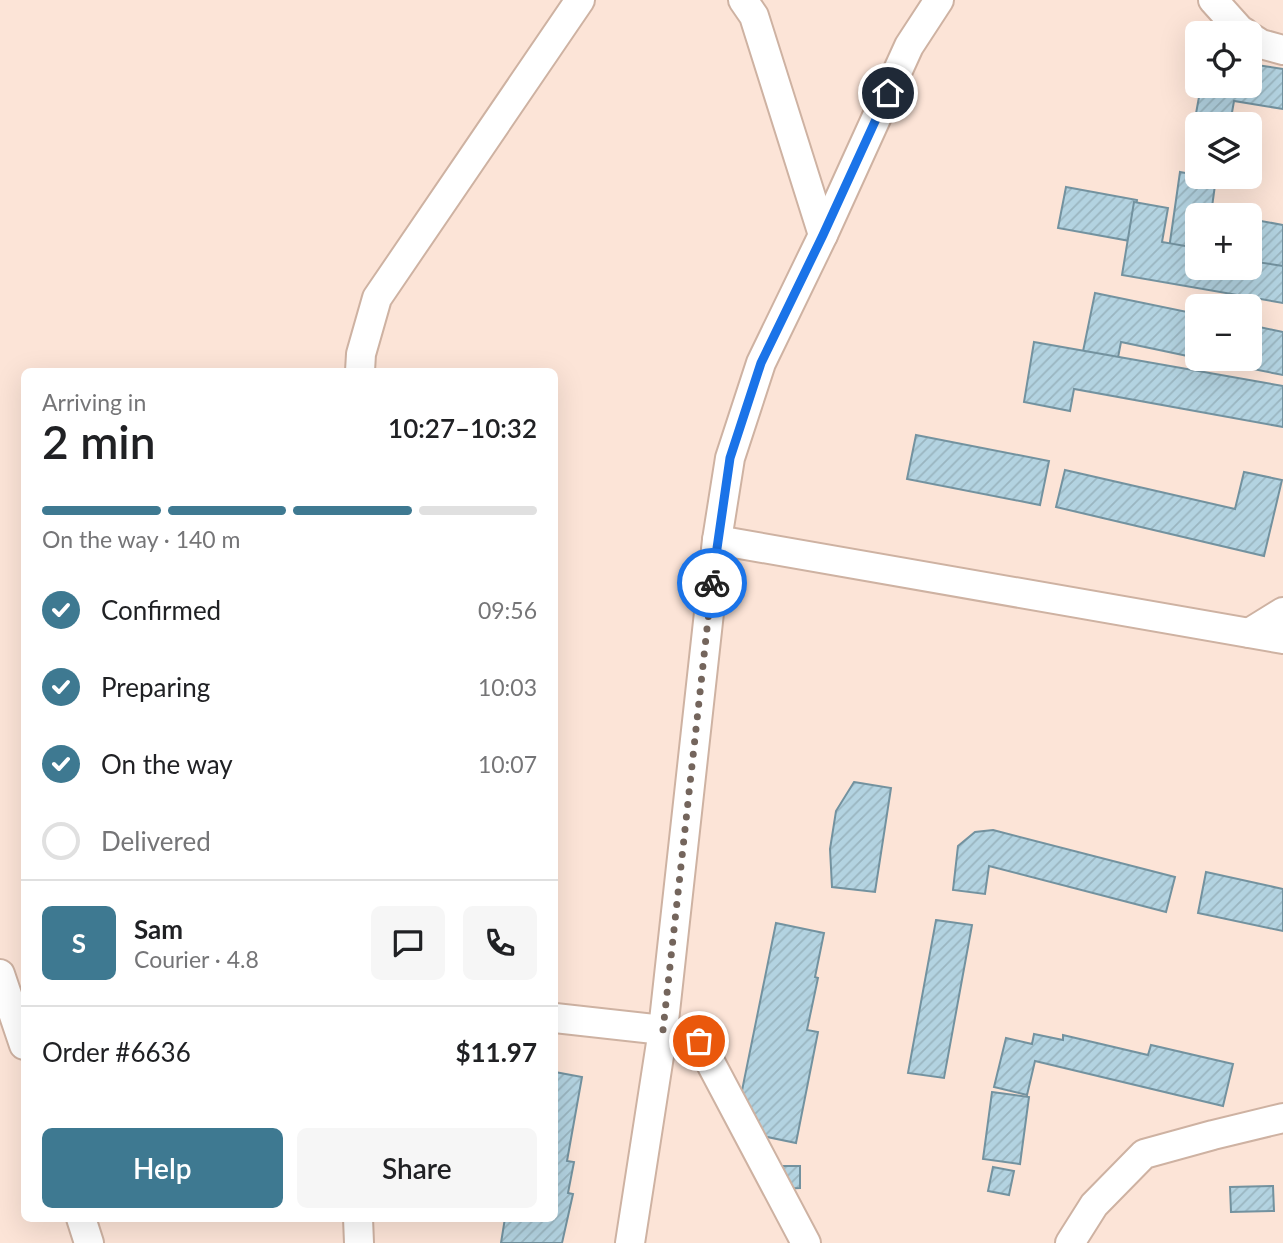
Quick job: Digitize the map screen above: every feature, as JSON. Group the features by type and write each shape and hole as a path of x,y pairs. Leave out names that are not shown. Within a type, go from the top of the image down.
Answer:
{"street":[{"path":"360,368 361,354 377,298 580,0"},
{"path":"743,0 754,16 823,235"},
{"path":"630,1243 663,1030 717,540 730,458 761,363 909,46 939,0"},
{"path":"1213,0 1232,21"},
{"path":"1262,44 1283,50"},
{"path":"717,540 1283,639"},
{"path":"1249,633 1283,612"},
{"path":"0,975 21,1036"},
{"path":"558,1018 663,1030 699,1041 806,1243"},
{"path":"1070,1243 1094,1205 1144,1154 1283,1118"},
{"path":"82,1222 89,1243"},
{"path":"358,1222 359,1243"}],"building":[{"path":"1262,66 1283,69 1283,109 1234,101 1232,112 1196,112 1199,98 1262,98"},
{"path":"1180,172 1185,173 1185,189 1214,189 1213,203 1185,203 1185,251 1169,249"},
{"path":"1066,187 1137,200 1130,241 1058,228"},
{"path":"1134,202 1168,208 1162,242 1185,246 1185,280 1262,280 1262,260 1283,264 1283,303 1262,299 1262,294 1231,294 1122,275"},
{"path":"1262,221 1283,225 1283,266 1262,263"},
{"path":"1095,293 1185,312 1185,355 1121,342 1115,373 1080,366"},
{"path":"1262,328 1283,332 1283,375 1262,371"},
{"path":"1034,342 1185,369 1185,371 1283,386 1283,427 1074,389 1070,411 1024,402"},
{"path":"916,435 1049,461 1040,505 907,479"},
{"path":"1065,470 1235,509 1244,472 1282,480 1264,556 1056,507"},
{"path":"854,782 891,788 875,892 832,887 830,849 836,811"},
{"path":"993,830 1175,877 1166,912 989,866 985,894 953,890 958,846 975,832"},
{"path":"1206,872 1283,889 1283,931 1198,913"},
{"path":"936,920 972,925 944,1078 908,1073"},
{"path":"776,923 824,933 807,1030 818,1032 796,1143 734,1130"},
{"path":"1034,1034 1063,1040 1063,1035 1148,1055 1151,1045 1233,1064 1223,1106 1035,1061 1027,1095 994,1087 1006,1038 1032,1044"},
{"path":"558,1073 582,1077 567,1161 574,1162 568,1193 573,1194 562,1243 501,1243 504,1222 558,1222"},
{"path":"992,1092 1029,1097 1020,1164 983,1159"},
{"path":"777,1166 800,1166 800,1188 777,1189"},
{"path":"993,1167 1014,1171 1009,1195 988,1191"},
{"path":"1273,1186 1274,1211 1231,1212 1230,1187"}],"way so far":[{"path":"699,1041 663,1030 712,583"}],"route":[{"path":"712,583 730,458 761,363 888,93"}]}
